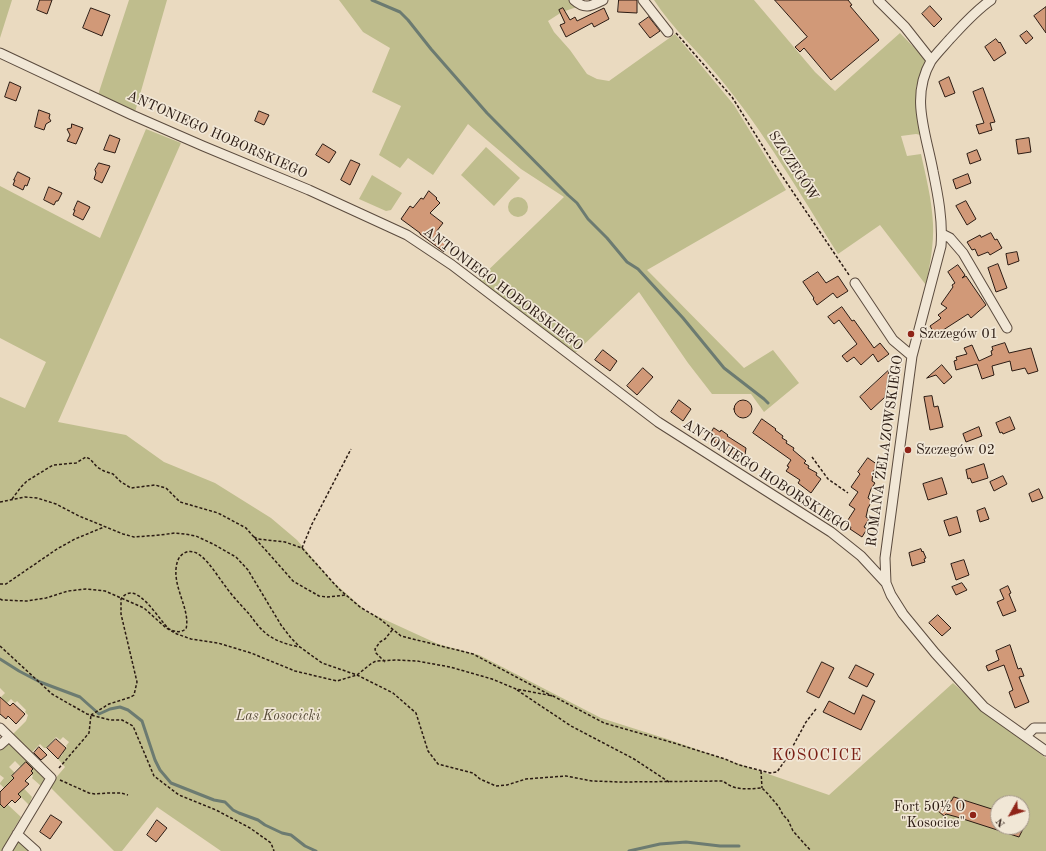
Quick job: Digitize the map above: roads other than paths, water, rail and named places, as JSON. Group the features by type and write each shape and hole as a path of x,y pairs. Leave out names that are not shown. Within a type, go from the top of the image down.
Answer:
{"street":[{"path":"574,0 580,6 586,7 603,0"},
{"path":"643,0 668,32"},
{"path":"878,0 905,27 932,60"},
{"name":"ROMANA ŻELAZOWSKIEGO","path":"991,0 960,29 932,60 920,92 921,120 933,170 942,234 941,246 912,356 885,558 886,583 891,595 903,614 935,653 984,708 1046,751"},
{"name":"ANTONIEGO HOBORSKIEGO","path":"0,53 160,127 309,190 407,235 452,265 658,422 831,532 861,556 886,583"},
{"path":"942,234 950,238 963,253 1007,328"},
{"path":"855,284 893,340 912,356"},
{"path":"0,728 51,778 7,851"},
{"path":"1026,736 1034,728 1046,728"},
{"path":"0,746 9,736"},
{"path":"17,834 36,851"}],"waterway":[{"path":"372,0 400,12 408,20 431,49 487,113 577,203 588,219 607,238 627,262 638,269 683,318 724,368 768,403"},
{"path":"0,659 40,682 80,697 99,714 110,709 120,707 128,710 142,721 155,760 160,770 171,783 214,800 225,802 233,810 258,820 282,833 291,835 305,846 316,851"},
{"path":"629,851 660,844 686,842 720,846 739,846"}],"place":[{"name":"Szczegów 01","path":"911,334"},
{"name":"Szczegów 02","path":"908,450"},
{"name":"Fort 50½ O \"Kosocice\"","path":"973,815"}],"district":[{"name":"KOSOCICE","path":"817,756"}],"park label":[{"name":"Las Kosocicki","path":"278,716"}]}
